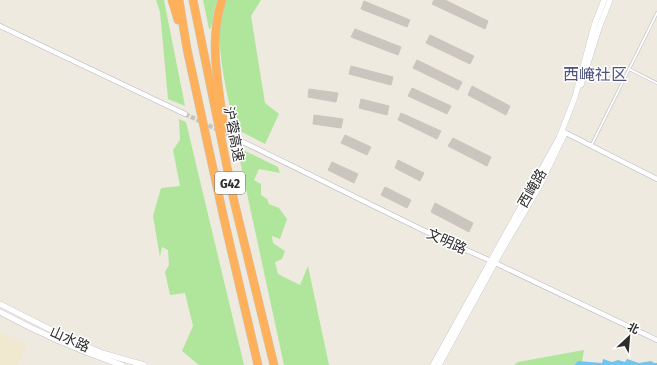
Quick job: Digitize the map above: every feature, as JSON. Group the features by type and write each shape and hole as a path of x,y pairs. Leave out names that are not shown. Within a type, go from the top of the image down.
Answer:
{"highway":[{"path":"172,0 187,49"},
{"name":"沪蓉高速","path":"179,0 187,49 225,226 258,365"},
{"name":"沪蓉高速","path":"193,0 234,201 274,365"},
{"path":"222,0 217,14 215,45 216,65 234,201"}],"street":[{"name":"西崦路","path":"433,365 540,185 562,142 563,132 575,97 594,26 604,0"},
{"name":"西崦路","path":"563,132 578,99 599,28 610,0"},
{"path":"0,27 185,114"},
{"path":"563,132 657,179"},
{"name":"文明路","path":"238,140 439,238 657,340"},
{"name":"西崦路","path":"440,365 493,262"},
{"name":"山水路","path":"0,304 65,337 102,352 144,365"},
{"name":"山水路","path":"0,312 55,340 89,354 122,365"}],"lane":[{"path":"591,146 657,13"},
{"path":"629,69 657,83"}],"shaded area":[{"path":"0,332 27,345 18,365 0,365"}],"green space":[{"path":"156,0 164,0 185,106 168,99 160,12"},
{"path":"203,0 218,0 215,7 211,28 209,29"},
{"path":"226,0 261,0 251,16 265,103 279,114 265,144 234,128 224,80 220,47 222,15"},
{"path":"179,119 186,122 244,365 199,365 182,351 193,326 185,293 170,295 165,272 169,265 168,250 162,247 160,257 153,216 161,188 180,186 173,150 180,140"},
{"path":"237,147 278,167 280,173 259,169 254,180 261,184 261,195 267,199 269,204 279,208 287,219 280,239 272,236 273,243 285,251 282,259 275,262 278,274 300,285 308,266 329,365 284,365"},
{"path":"584,350 582,362 578,361 574,365 514,365 518,362"}],"water":[{"path":"603,359 612,362 618,360 625,362 627,359 639,363 651,361 657,363 657,365 574,365 578,361 602,363"}],"building":[{"path":"434,0 445,0 488,21 485,29 432,4"},
{"path":"364,1 410,20 407,27 361,9"},
{"path":"355,29 401,47 398,55 351,37"},
{"path":"430,35 474,56 470,64 426,43"},
{"path":"417,60 462,82 458,90 413,68"},
{"path":"351,66 393,77 391,85 349,74"},
{"path":"472,86 510,106 506,115 468,95"},
{"path":"412,88 451,106 447,114 408,96"},
{"path":"309,89 338,93 336,102 308,97"},
{"path":"361,99 389,106 387,115 359,108"},
{"path":"401,113 441,131 437,139 398,120"},
{"path":"314,115 343,119 341,128 313,124"},
{"path":"345,135 371,147 367,155 341,143"},
{"path":"453,138 491,157 487,166 448,146"},
{"path":"398,160 424,173 420,181 395,168"},
{"path":"332,162 358,174 354,183 328,170"},
{"path":"385,187 411,200 407,208 381,195"},
{"path":"435,203 473,223 469,232 431,212"}],"tunnel":[{"path":"185,114 239,140"}],"district":[{"name":"西崦社区","path":"595,74"}]}
